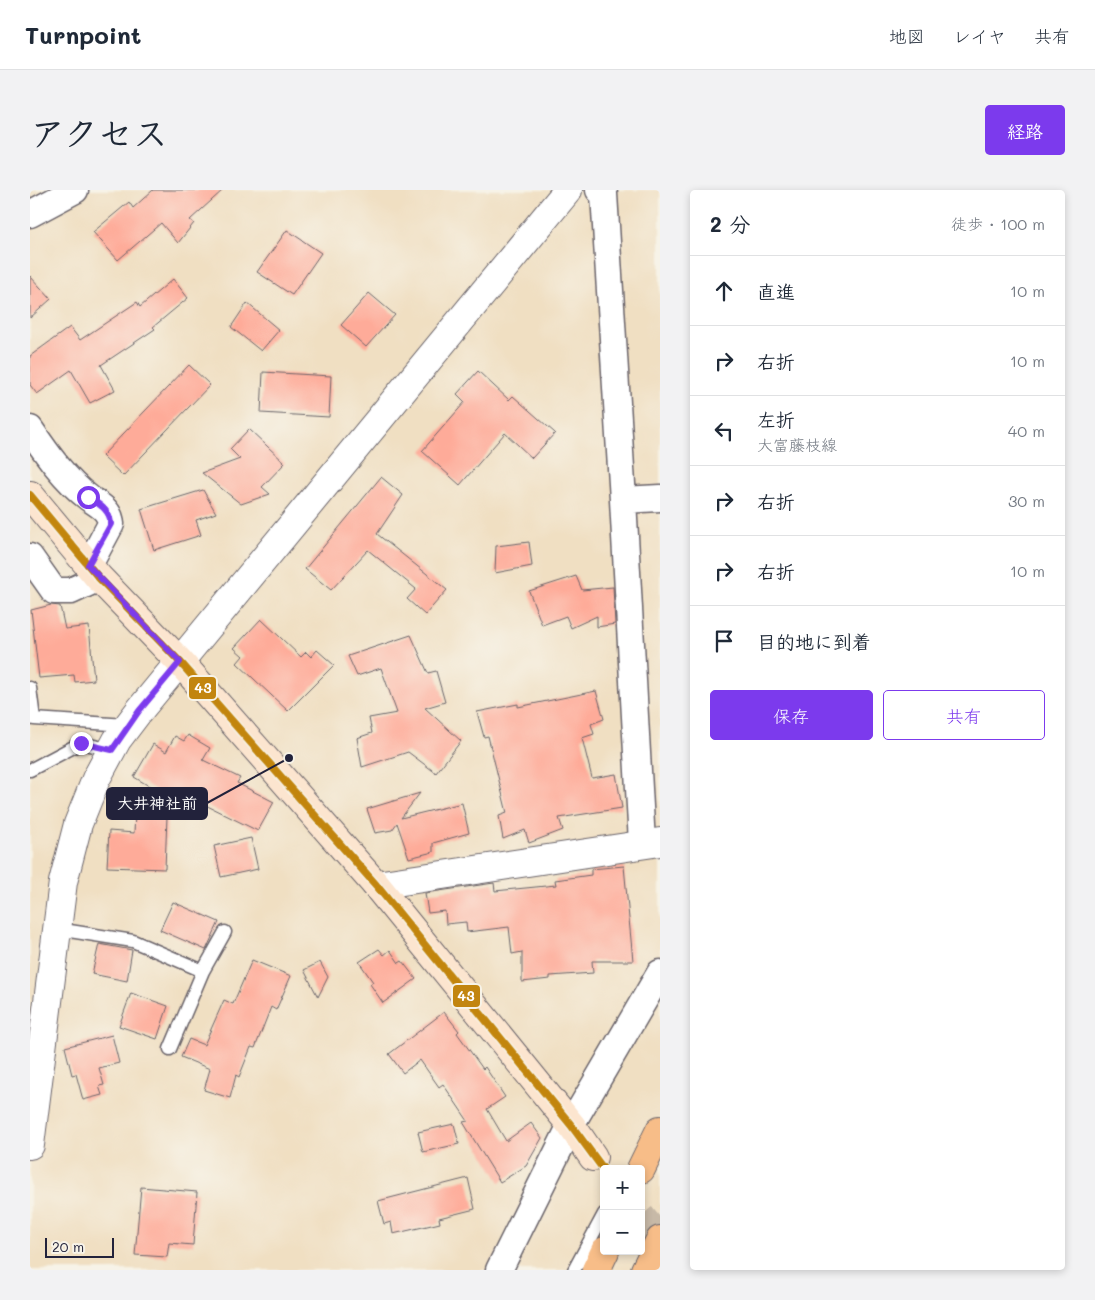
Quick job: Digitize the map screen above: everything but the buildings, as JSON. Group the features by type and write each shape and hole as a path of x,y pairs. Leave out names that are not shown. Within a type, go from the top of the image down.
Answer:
{"highway":[{"path":"643,1165 660,1130"},
{"path":"645,1270 660,1240"},
{"path":"596,1270 603,1255"}],"main road":[{"path":"30,495 94,572 180,662 376,885 572,1126 593,1157"}],"street":[{"path":"30,214 75,190"},
{"path":"30,1146 63,882 78,824 96,780 112,750 128,725 568,190"},
{"path":"376,885 651,842 624,500 604,194 599,190"},
{"path":"30,429 52,461 88,497 104,508 110,516 111,524 94,572 70,591 54,591 39,587 30,557"},
{"path":"624,500 660,498"},
{"path":"499,1270 572,1126 660,973"}],"lane":[{"path":"30,688 34,719 128,725"},
{"path":"30,770 81,743 112,750"},
{"path":"57,929 133,940 203,970"},
{"path":"170,1049 203,970 226,932"},
{"path":"631,1165 660,1121"},
{"path":"574,1270 600,1221"}],"tunnel":[{"path":"645,1221 660,1239"}],"transit line":[{"name":"43","path":"30,495 99,578 180,662 376,885 571,1125 600,1165"}],"place":[{"name":"大井神社前","path":"289,758"}],"route":[{"path":"81,743 112,750 117,740 139,711 180,662 88,565 111,524 110,516 104,508 88,497"}]}
